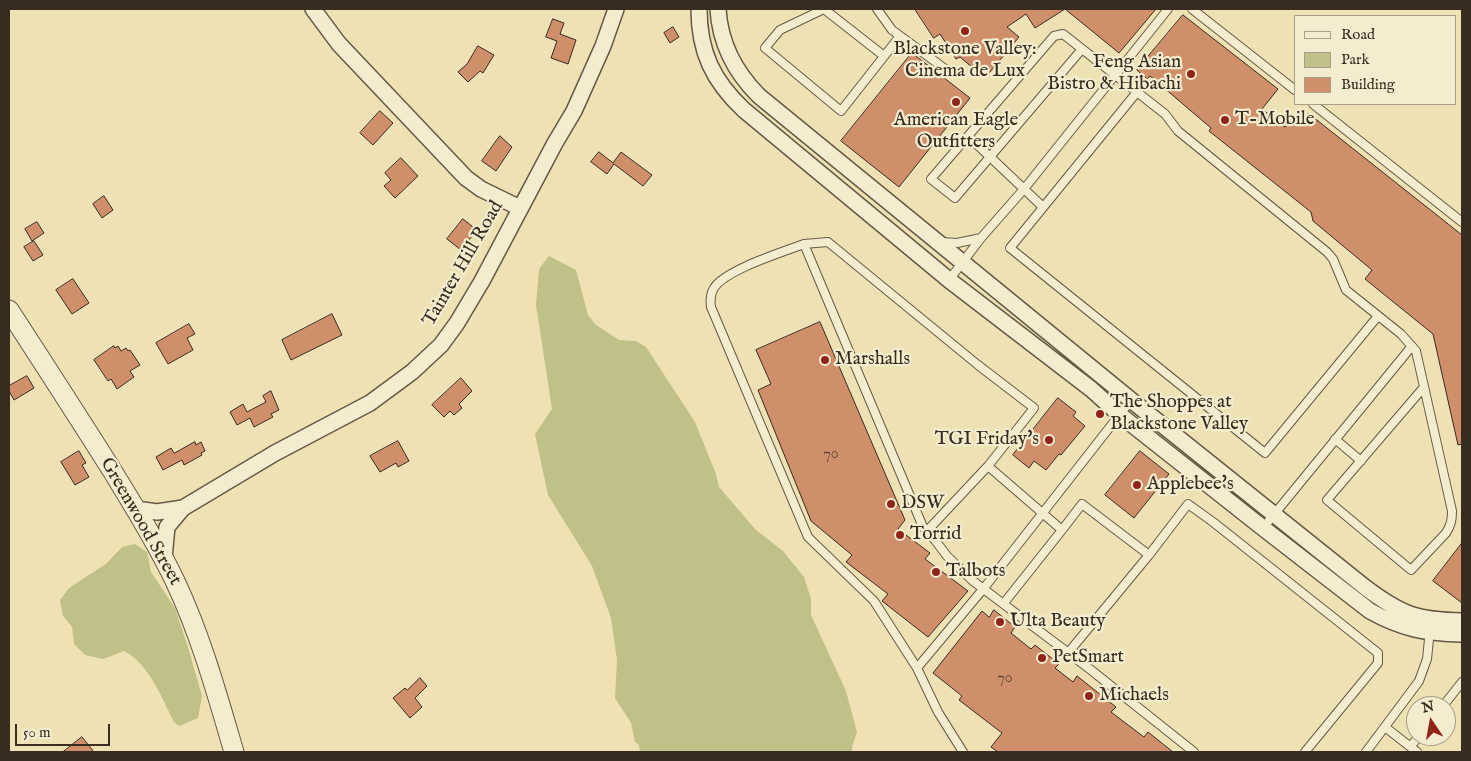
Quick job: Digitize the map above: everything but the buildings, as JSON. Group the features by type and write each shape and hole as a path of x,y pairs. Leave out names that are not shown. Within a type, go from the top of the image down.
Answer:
{"street":[{"path":"314,9 339,44 466,178 481,189 520,208"},
{"name":"Tainter Hill Road","path":"164,558 167,527 183,508 275,452 370,403 422,364 441,344 482,282 520,208 574,111 603,46 616,9"},
{"path":"699,9 701,42 717,80 729,96 949,280 1092,389 1120,414 1370,611 1395,623 1430,626 1462,634"},
{"path":"718,9 722,36 736,68 745,82 759,96 1131,400 1366,588 1388,604 1430,626 1462,621"},
{"name":"Greenwood Street","path":"9,310 136,509 164,558 183,598 209,666 234,752"},
{"name":"Tainter Hill Road","path":"136,509 157,512 183,508"}],"lane":[{"path":"884,56 824,9 780,30 765,48 841,111 900,36"},
{"path":"877,9 892,30 948,71"},
{"path":"949,280 981,238 1024,189 1168,9"},
{"path":"1192,9 1294,89"},
{"path":"1082,49 954,198 931,179 1054,36 1064,34 1116,74 1164,114 1178,131 1326,252 1332,259 1346,290 1402,334 1416,351 1452,511 1452,519 1446,533 1411,570 1327,500 1424,387"},
{"path":"1137,92 1010,248 1266,453 1378,316"},
{"path":"1314,105 1462,222"},
{"path":"968,136 1043,207"},
{"path":"938,241 957,243 981,238"},
{"path":"926,532 988,466 1034,408 959,350 828,242 804,244 752,264 723,278 713,288 710,298 711,306 808,537 874,601 916,668 938,712 963,752"},
{"path":"804,244 926,532 936,540 947,556 961,570 1194,752"},
{"path":"1263,528 1412,346"},
{"path":"916,668 984,588 1131,400"},
{"path":"1335,439 1361,461"},
{"path":"988,466 1062,530"},
{"path":"1004,603 1082,504 1150,555"},
{"path":"1068,653 1150,555 1188,504 1378,653 1378,663 1305,752"},
{"path":"1366,752 1413,691 1422,676 1427,659 1430,626"},
{"path":"1451,696 1462,682"},
{"path":"1386,727 1406,742"},
{"path":"1411,746 1417,752"}],"green space":[{"path":"549,256 576,270 588,315 596,325 619,340 636,341 646,347 695,422 716,474 719,487 756,530 783,551 804,577 811,599 811,615 846,691 857,732 852,752 640,752 639,745 635,742 631,723 615,698 617,660 611,618 592,566 548,495 535,434 552,409 536,305 539,269"},
{"path":"135,544 147,552 151,572 175,608 202,696 198,718 179,726 174,722 154,682 141,664 124,651 103,659 85,655 74,644 72,627 63,616 60,600 69,588 106,564 122,547"}],"place":[{"name":"Blackstone Valley: Cinema de Lux","path":"965,31"},
{"name":"Feng Asian Bistro & Hibachi","path":"1191,74"},
{"name":"American Eagle Outfitters","path":"956,102"},
{"name":"T-Mobile","path":"1225,120"},
{"name":"Marshalls","path":"825,360"},
{"name":"The Shoppes at Blackstone Valley","path":"1100,414"},
{"name":"TGI Friday's","path":"1049,440"},
{"name":"Applebee's","path":"1137,485"},
{"name":"DSW","path":"891,504"},
{"name":"Torrid","path":"900,535"},
{"name":"Talbots","path":"936,572"},
{"name":"Ulta Beauty","path":"1000,622"},
{"name":"PetSmart","path":"1042,658"},
{"name":"Michaels","path":"1089,696"}]}
